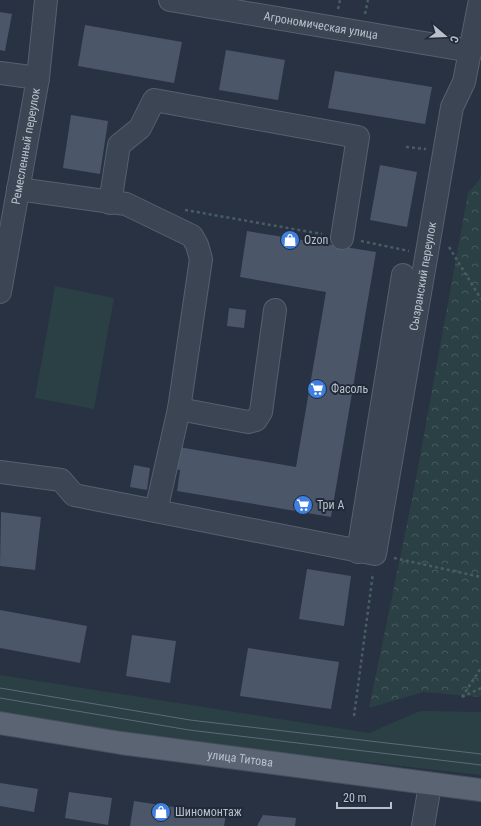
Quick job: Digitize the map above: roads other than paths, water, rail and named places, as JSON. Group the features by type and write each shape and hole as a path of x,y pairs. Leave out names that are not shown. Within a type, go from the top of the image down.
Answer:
{"main road":[{"name":"улица Титова","path":"0,723 121,743 430,785 481,790"}],"street":[{"name":"Ремесленный переулок","path":"0,292 4,239 18,189 38,78 46,0"},
{"name":"Агрономическая улица","path":"170,0 219,4 471,51"},
{"name":"Сызранский переулок","path":"367,553 427,255 452,107 464,82 480,0"},
{"path":"0,73 38,78"},
{"path":"110,203 119,146 140,128 154,100 358,137 342,238"},
{"path":"18,189 110,203 126,204 192,236 197,244 201,259 179,409 156,511"},
{"path":"0,472 60,480 74,495 367,553 403,275"},
{"path":"179,409 248,422 256,420 261,412 275,310"},
{"path":"423,826 430,785"}],"tram line":[{"path":"0,688 190,720 481,754"},
{"path":"0,698 189,730 481,765"}],"place":[{"name":"Ozon","path":"290,240"},
{"name":"Фасоль","path":"317,389"},
{"name":"Три А","path":"303,505"},
{"name":"Шиномонтаж","path":"161,812"}]}
